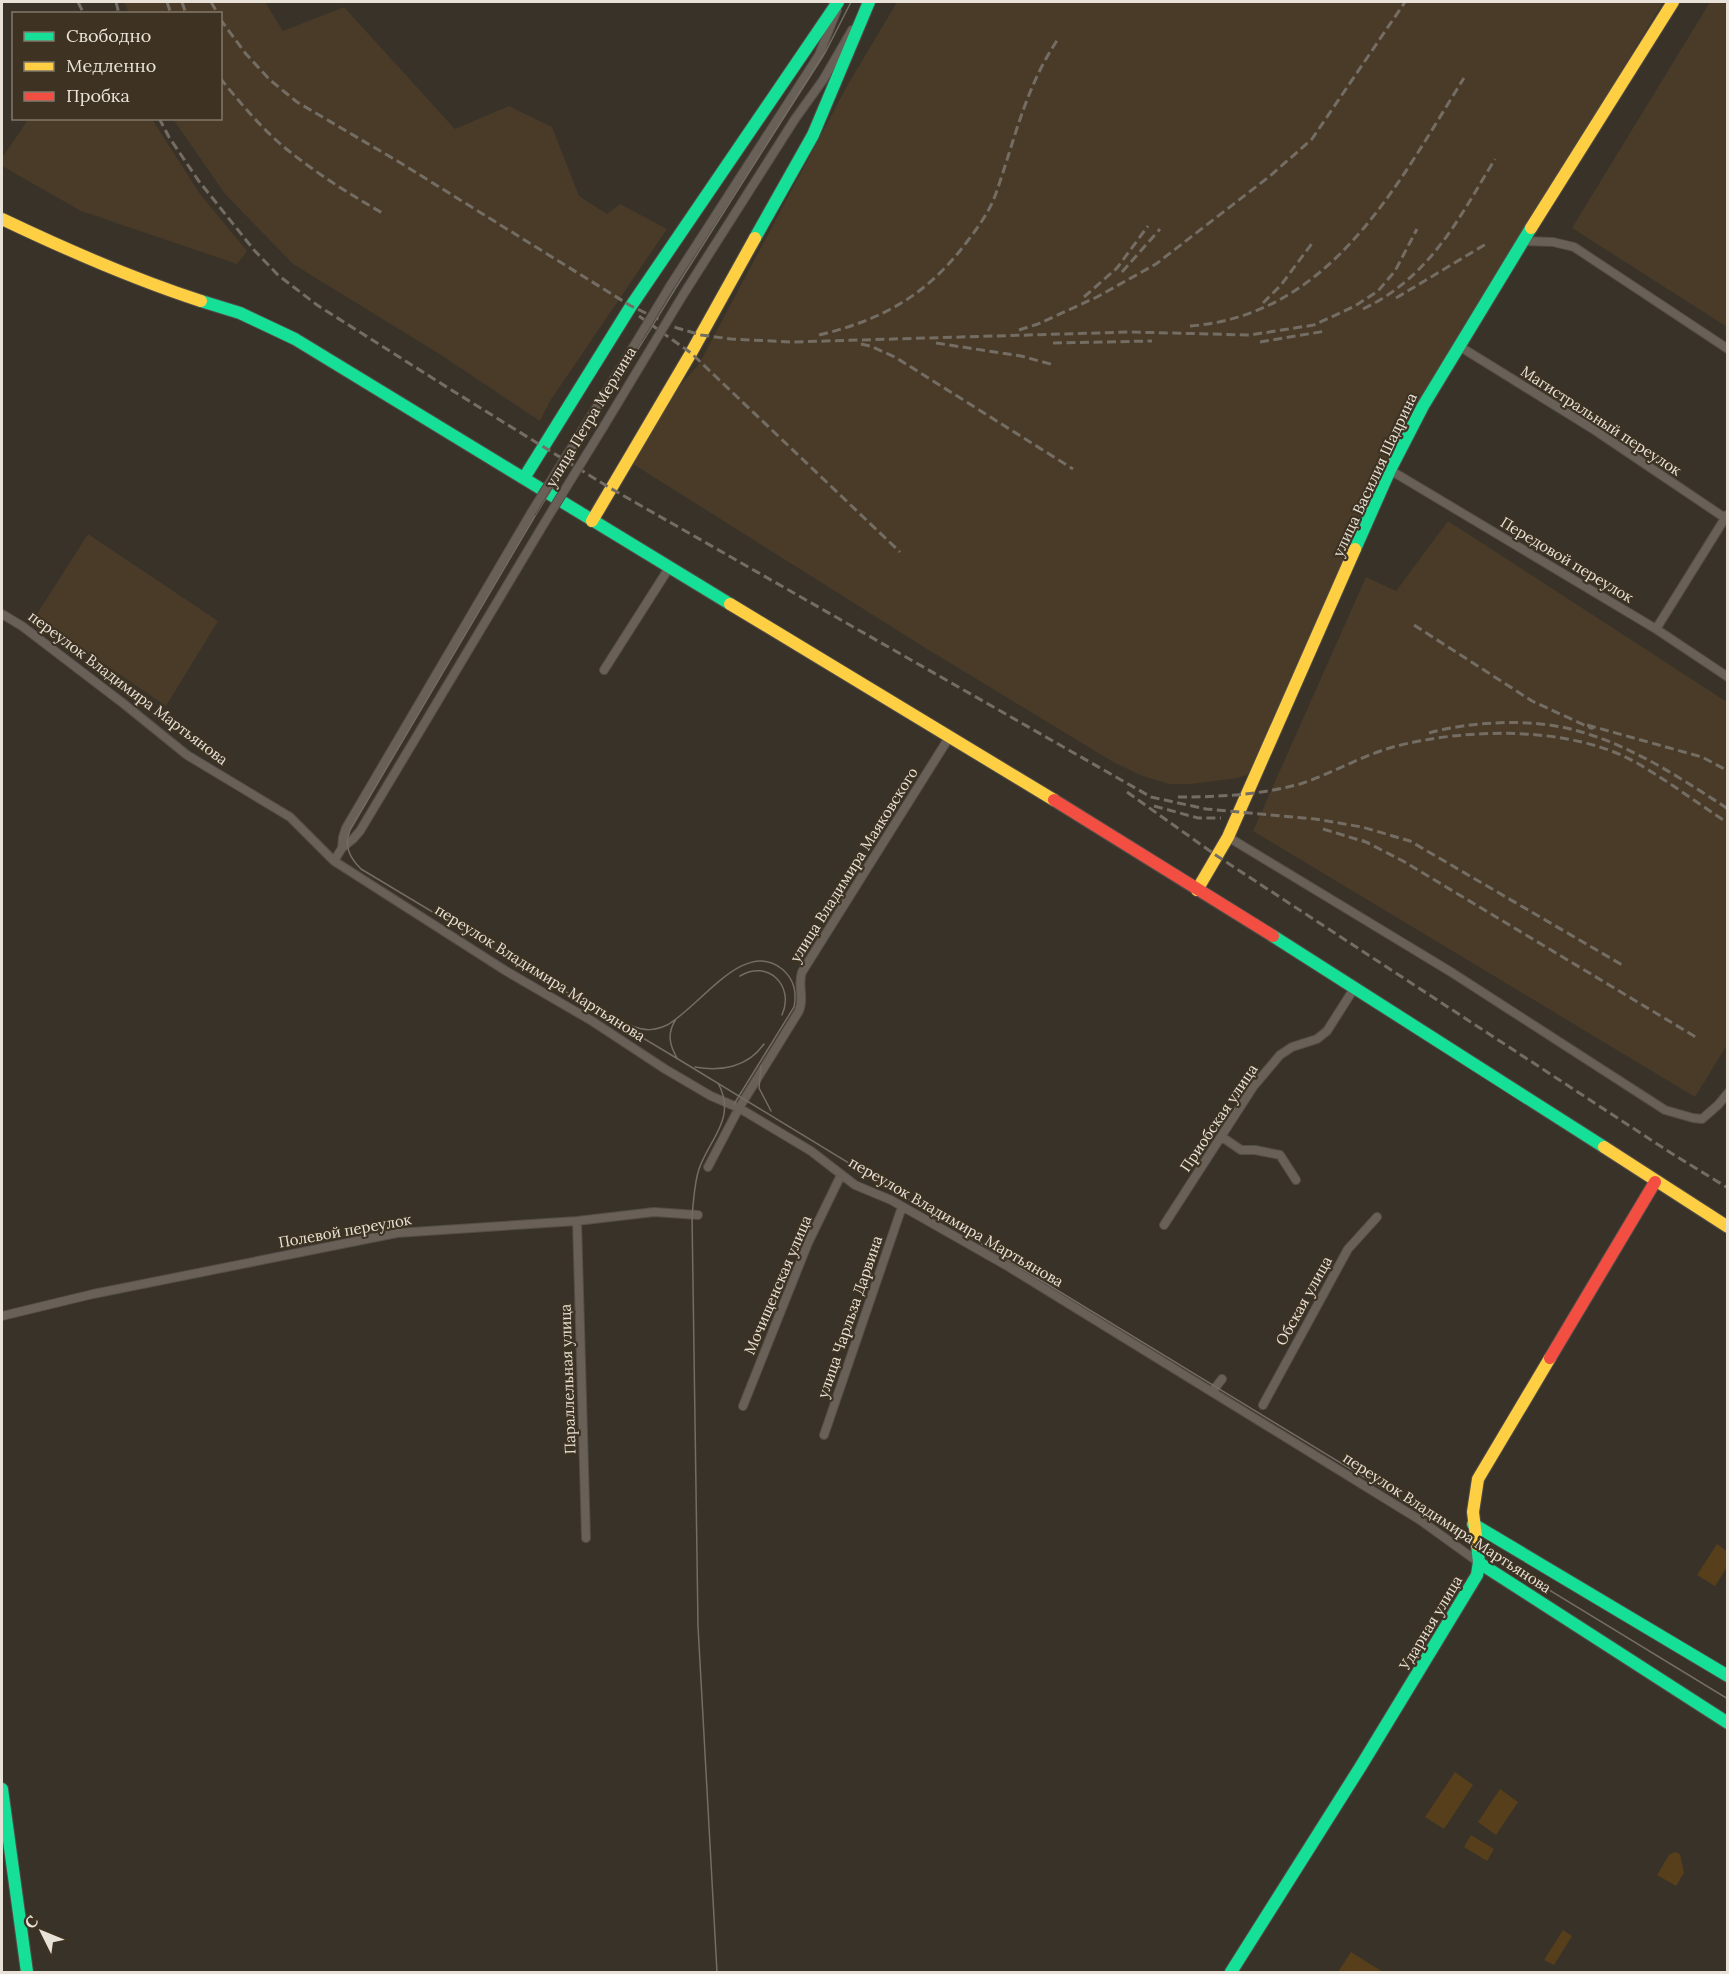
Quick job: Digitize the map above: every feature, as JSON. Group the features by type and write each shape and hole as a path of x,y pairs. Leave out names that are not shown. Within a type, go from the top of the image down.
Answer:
{"main road":[{"name":"улица Петра Мерлина","path":"524,478 631,306 839,2"},
{"name":"улица Петра Мерлина","path":"592,522 813,135 869,2"},
{"name":"улица Василия Шадрина","path":"1197,890 1228,837 1390,470 1419,412 1522,242 1673,2"},
{"path":"2,219 74,253 168,290 240,313 295,339 592,522 950,736 1355,987 1728,1227"},
{"path":"1481,1564 1473,1524 1475,1489 1478,1479 1655,1182"},
{"path":"1473,1524 1728,1676"},
{"name":"переулок Владимира Мартьянова","path":"1481,1564 1728,1723"},
{"name":"Ударная улица","path":"1231,1972 1478,1575 1481,1564"},
{"path":"2,1789 27,1972"}],"street":[{"name":"улица Петра Мерлина","path":"342,848 346,828 531,513 670,286 819,54 839,2"},
{"name":"улица Петра Мерлина","path":"334,861 342,848 354,840 360,831 683,295 795,119 824,80 869,2"},
{"path":"1522,242 1553,242 1574,247 1728,348"},
{"name":"Магистральный переулок","path":"1459,346 1727,517"},
{"name":"Передовой переулок","path":"1390,470 1656,629 1728,677"},
{"path":"1656,629 1727,517"},
{"path":"604,670 669,568"},
{"name":"переулок Владимира Мартьянова","path":"2,614 32,633 187,755 290,817 334,861 506,971 592,1021 665,1069 739,1108 811,1151 855,1185 882,1195 1008,1267 1212,1392 1420,1520 1481,1564"},
{"name":"улица Владимира Маяковского","path":"708,1167 739,1108 799,1011 803,996 800,980 802,972 950,736"},
{"path":"1228,837 1451,972 1665,1110 1702,1119 1711,1113 1728,1093"},
{"name":"Приобская улица","path":"1164,1225 1253,1087 1275,1060 1292,1047 1323,1035 1355,987"},
{"path":"1221,1137 1241,1150 1255,1149 1280,1155 1296,1180"},
{"name":"Мочищенская улица","path":"743,1406 808,1243 840,1175"},
{"name":"улица Чарльза Дарвина","path":"824,1435 902,1207"},
{"name":"Полевой переулок","path":"2,1316 93,1294 397,1233 577,1221 654,1212 698,1215"},
{"name":"Обская улица","path":"1263,1404 1348,1249 1377,1217"},
{"name":"Параллельная улица","path":"577,1221 586,1538"},
{"path":"1212,1392 1222,1379"}],"shaded area":[{"path":"124,2 265,2 283,31 344,7 455,129 509,106 552,127 579,196 607,214 620,204 667,229 550,401 540,421 441,355 293,264 225,194 174,120 222,120 222,12 129,12"},
{"path":"897,2 1663,2 1387,463 1248,774 1238,778 1191,784 1169,784 1140,775 1113,762 927,649 633,464 677,389 699,364 847,86"},
{"path":"1710,2 1727,2 1727,327 1572,228"},
{"path":"28,120 153,120 200,194 247,251 237,264 81,211 2,166 2,158"},
{"path":"1448,521 1727,702 1727,1045 1695,1097 1253,831 1366,577 1396,591"},
{"path":"88,534 218,621 166,706 35,617"},
{"path":"1717,1544 1727,1551 1727,1567 1715,1586 1697,1575"},
{"path":"1455,1772 1473,1785 1444,1829 1425,1817"},
{"path":"1500,1789 1518,1802 1496,1835 1478,1822"},
{"path":"1471,1835 1494,1849 1487,1861 1464,1847"},
{"path":"1675,1852 1680,1854 1684,1873 1676,1886 1657,1875 1669,1855"},
{"path":"1563,1930 1572,1936 1554,1965 1544,1960"},
{"path":"1351,1952 1383,1972 1338,1972"}],"tram line":[{"path":"851,2 826,51 535,516 350,830 348,846 353,860 361,869 678,1059 1728,1699"},
{"path":"632,1026 649,1030 667,1025 737,968 753,962 767,962 782,969 794,986 794,1007 734,1104"},
{"path":"740,976 760,971 776,978 785,994 782,1015"},
{"path":"676,1019 670,1038 677,1058"},
{"path":"695,1067 714,1069 733,1066 750,1058 764,1044"},
{"path":"761,1066 759,1088 771,1111"},
{"path":"717,1972 698,1626 692,1215 699,1169 720,1128 725,1107 718,1083"}],"railway":[{"path":"78,2 83,12"},
{"path":"116,2 118,12"},
{"path":"167,2 170,12"},
{"path":"182,2 185,12"},
{"path":"211,2 217,12"},
{"path":"1019,330 1038,324 1097,297 1156,264 1270,176 1312,139 1405,2"},
{"path":"222,22 246,54 270,80 297,102 399,162 631,306 677,328 701,335 792,342 1130,332 1250,335 1314,325 1355,306 1378,291 1395,271 1417,229"},
{"path":"819,335 863,322 902,303 935,277 966,243 992,202 1028,96 1058,39"},
{"path":"1190,326 1240,317 1283,298 1321,271 1355,238 1385,201 1464,78"},
{"path":"222,80 255,119 284,147 327,179 384,214"},
{"path":"160,120 198,180 254,250 278,275 317,305 610,488 1151,797 1206,809 1315,819 1362,827 1410,841 1624,966"},
{"path":"1363,309 1407,281 1424,264 1455,225 1495,159"},
{"path":"1084,297 1117,268 1148,226"},
{"path":"1122,272 1160,229"},
{"path":"1263,303 1281,285 1313,242"},
{"path":"1396,298 1486,244"},
{"path":"639,316 691,353 900,552"},
{"path":"1260,342 1326,331"},
{"path":"1053,343 1152,341"},
{"path":"936,343 1021,356 1054,365"},
{"path":"861,344 895,357 1073,469"},
{"path":"1414,625 1532,701 1593,729"},
{"path":"1429,733 1465,726 1503,723 1542,724 1578,731 1637,754 1728,809"},
{"path":"1587,725 1702,757 1728,771"},
{"path":"1178,797 1209,797 1270,791 1312,780 1393,747 1452,736 1517,734 1550,736 1610,751 1649,770 1728,823"},
{"path":"1127,792 1217,856 1728,1188"},
{"path":"1154,806 1198,818 1221,818"},
{"path":"1323,829 1369,843"},
{"path":"1362,840 1403,861 1699,1039"}],"traffic: fast":[{"path":"524,478 631,306 838,2"},
{"path":"755,238 813,135 869,2"},
{"path":"1355,549 1390,470 1423,406 1531,228"},
{"path":"201,301 240,313 295,339 730,604"},
{"path":"1273,936 1604,1147"},
{"path":"1473,1524 1728,1676"},
{"path":"1231,1972 1361,1766 1477,1575 1479,1562 1477,1545"},
{"path":"1481,1564 1728,1723"},
{"path":"2,1789 27,1972"}],"traffic: slow":[{"path":"1531,228 1673,2"},
{"path":"2,219 100,263 201,301"},
{"path":"592,521 691,353 755,238"},
{"path":"1197,890 1228,837 1355,549"},
{"path":"730,604 1054,800"},
{"path":"1604,1147 1728,1227"},
{"path":"1477,1545 1473,1512 1478,1479 1550,1358"}],"traffic: jam":[{"path":"1054,800 1273,936"},
{"path":"1550,1358 1655,1182"}]}
